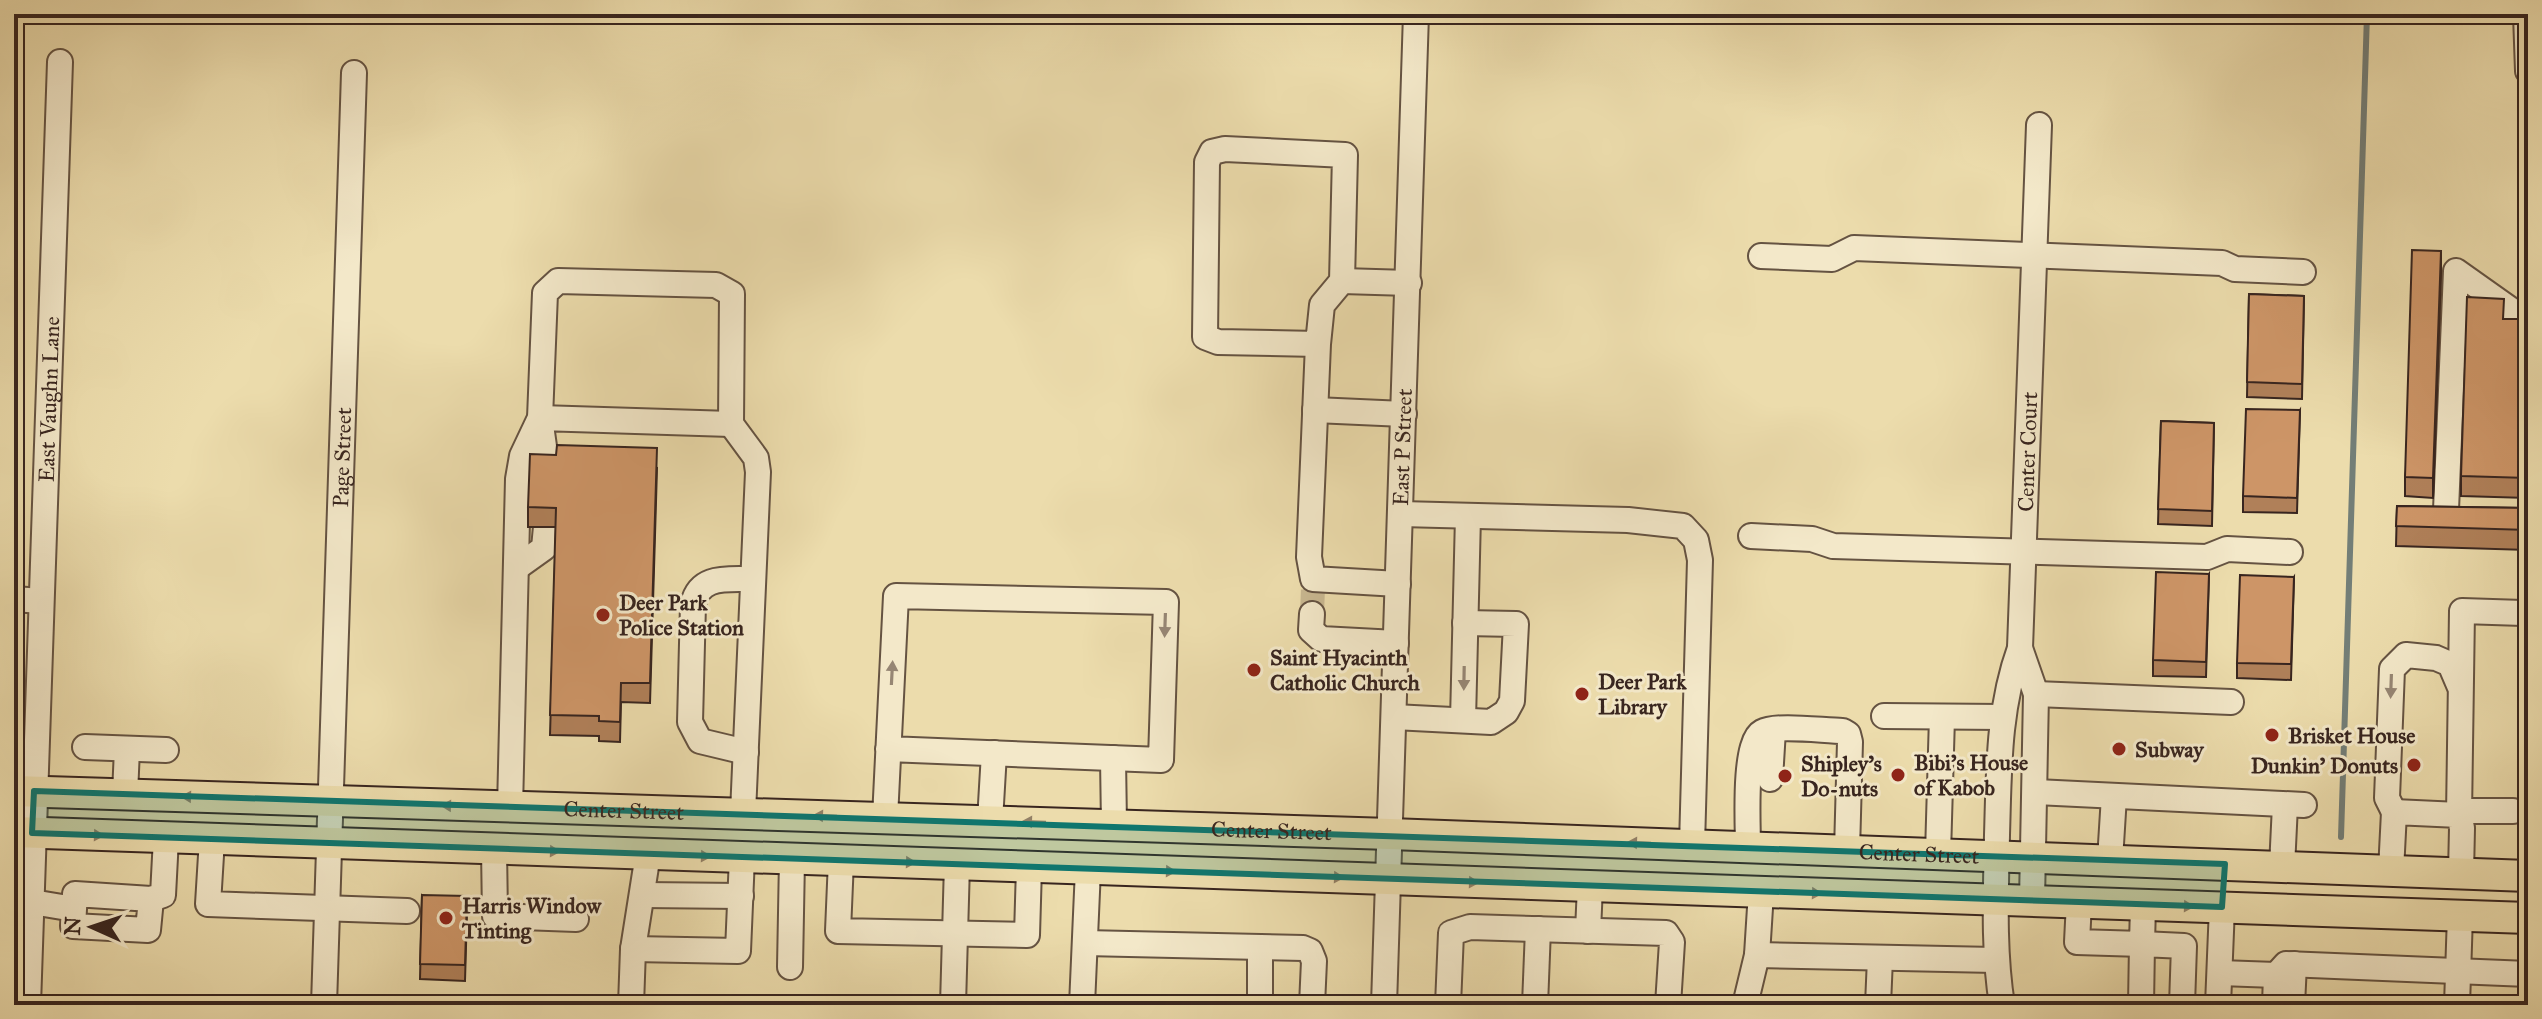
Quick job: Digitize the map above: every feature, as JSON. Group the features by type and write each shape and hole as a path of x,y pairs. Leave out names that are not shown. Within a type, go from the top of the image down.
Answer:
{"main road":[{"name":"Center Street","path":"24,791 1390,834 2528,876"},
{"path":"502,849 510,808"},
{"path":"652,854 658,811"},
{"path":"742,857 743,813"},
{"path":"957,864 959,820"},
{"path":"1098,869 1112,825"},
{"name":"Center Street","path":"23,833 2528,918"},
{"path":"2222,907 2225,864"}],"street":[{"name":"East P Street","path":"1384,1005 1416,14"},
{"path":"2526,14 2528,71"},
{"name":"East Vaughn Lane","path":"28,1005 22,900 25,731 41,601 60,62"},
{"name":"Page Street","path":"324,1005 354,73"},
{"name":"Center Court","path":"2002,1005 1995,960 2000,762 2006,686 2020,648 2039,125"},
{"path":"1318,344 1218,342 1205,337 1207,162 1212,152 1225,149 1345,155 1342,281 1322,305 1318,344 1309,557 1313,583 1398,584"},
{"path":"1761,256 1832,259 1854,248 2222,263 2235,269 2303,272"},
{"path":"2446,510 2456,271 2528,322"},
{"path":"1342,281 1409,283"},
{"path":"548,475 540,418 545,293 553,282 716,285 727,289 733,300 731,424 756,458 743,813"},
{"path":"1315,410 1404,414"},
{"path":"540,418 731,424"},
{"path":"510,808 518,479 522,456 540,418"},
{"path":"2416,509 2473,511"},
{"path":"1401,514 1628,520 1683,526 1696,540 1700,560 1692,845"},
{"path":"1463,720 1468,516"},
{"path":"516,568 544,548 546,527"},
{"path":"1751,536 1812,539 1833,546 2023,552 2207,557 2227,549 2290,552"},
{"path":"746,752 700,741 690,722 693,604 696,591 707,582 753,579"},
{"path":"885,818 888,749 896,596 1166,602 1161,760 888,749"},
{"path":"14,599 41,601"},
{"path":"2461,873 2459,685 2462,611 2523,613"},
{"path":"1312,614 1311,630 1321,639 1396,643"},
{"path":"1394,717 1491,722 1506,712 1512,701 1516,624 1465,623"},
{"name":"Center Court","path":"2020,648 2036,694 2032,901"},
{"path":"2391,871 2394,812 2387,798 2392,669 2406,655 2436,658 2450,664 2459,685"},
{"path":"2036,694 2231,702"},
{"path":"1884,716 2002,717"},
{"path":"1938,854 1942,717"},
{"path":"1749,806 1765,802 1770,785 1773,730"},
{"path":"1748,847 1753,740 1761,732 1773,730 1848,734 1847,851"},
{"path":"85,747 166,750"},
{"path":"125,794 127,749"},
{"path":"990,821 994,753"},
{"path":"1112,825 1113,758"},
{"path":"2000,762 2036,763"},
{"path":"2036,792 2295,805 2282,867"},
{"path":"2110,860 2114,796"},
{"path":"2394,812 2459,815 2513,811"},
{"path":"22,900 74,909 73,926 148,930 151,899 163,895 166,838"},
{"path":"212,839 208,904 407,911"},
{"path":"502,849 495,916 576,919"},
{"path":"631,1005 633,949 652,854"},
{"path":"633,949 738,951 742,857"},
{"path":"790,967 792,859"},
{"path":"841,860 838,931 1027,935 1029,867"},
{"path":"953,1005 957,864"},
{"path":"1082,1005 1085,943 1098,869"},
{"path":"1588,931 1590,886"},
{"path":"1745,1005 1757,955 1761,892"},
{"path":"644,895 741,896"},
{"path":"2079,902 2077,942 2221,947"},
{"path":"2141,1005 2143,905"},
{"path":"2218,1005 2222,907"},
{"path":"2457,1005 2460,915"},
{"path":"1448,1005 1451,933 1470,927 1666,933 1672,942 1668,1005"},
{"path":"1535,1005 1538,929"},
{"path":"1085,943 1303,948 1310,951 1314,961 1312,1005"},
{"path":"2182,1005 2184,946"},
{"path":"1260,949 1260,1005"},
{"path":"1757,955 1995,960"},
{"path":"1878,1005 1880,958"},
{"path":"2220,973 2285,970 2528,974"},
{"path":"2275,1005 2285,970"},
{"path":"2285,970 2292,1005"}],"highlighted area":[{"path":"34,791 2225,864 2222,907 32,833"}],"building":[{"path":"2412,250 2441,251 2433,478 2405,477"},
{"path":"2249,294 2304,296 2302,384 2247,382"},
{"path":"2467,297 2504,299 2503,319 2528,319 2528,478 2461,476"},
{"path":"2246,409 2300,410 2297,498 2243,496"},
{"path":"2161,421 2214,423 2212,511 2158,509"},
{"name":"Deer Park Police Station","path":"557,445 657,448 650,683 621,683 620,722 599,721 599,716 550,715 556,508 528,507 530,454 556,455"},
{"path":"2397,506 2528,508 2528,530 2396,526"},
{"path":"2156,572 2209,574 2206,662 2153,660"},
{"path":"2240,575 2294,577 2291,664 2237,663"},
{"path":"422,895 467,896 465,965 420,964"}],"waterway":[{"path":"2341,837 2367,14"}],"tunnel":[{"path":"1312,614 1313,588"}],"place":[{"name":"Deer Park Police Station","path":"603,615"},
{"name":"Saint Hyacinth Catholic Church","path":"1254,670"},
{"name":"Deer Park Library","path":"1582,694"},
{"name":"Brisket House","path":"2272,735"},
{"name":"Subway","path":"2119,749"},
{"name":"Dunkin' Donuts","path":"2414,765"},
{"name":"Bibi's House of Kabob","path":"1898,775"},
{"name":"Shipley's Do-nuts","path":"1785,776"},
{"name":"Harris Window Tinting","path":"446,918"}]}
